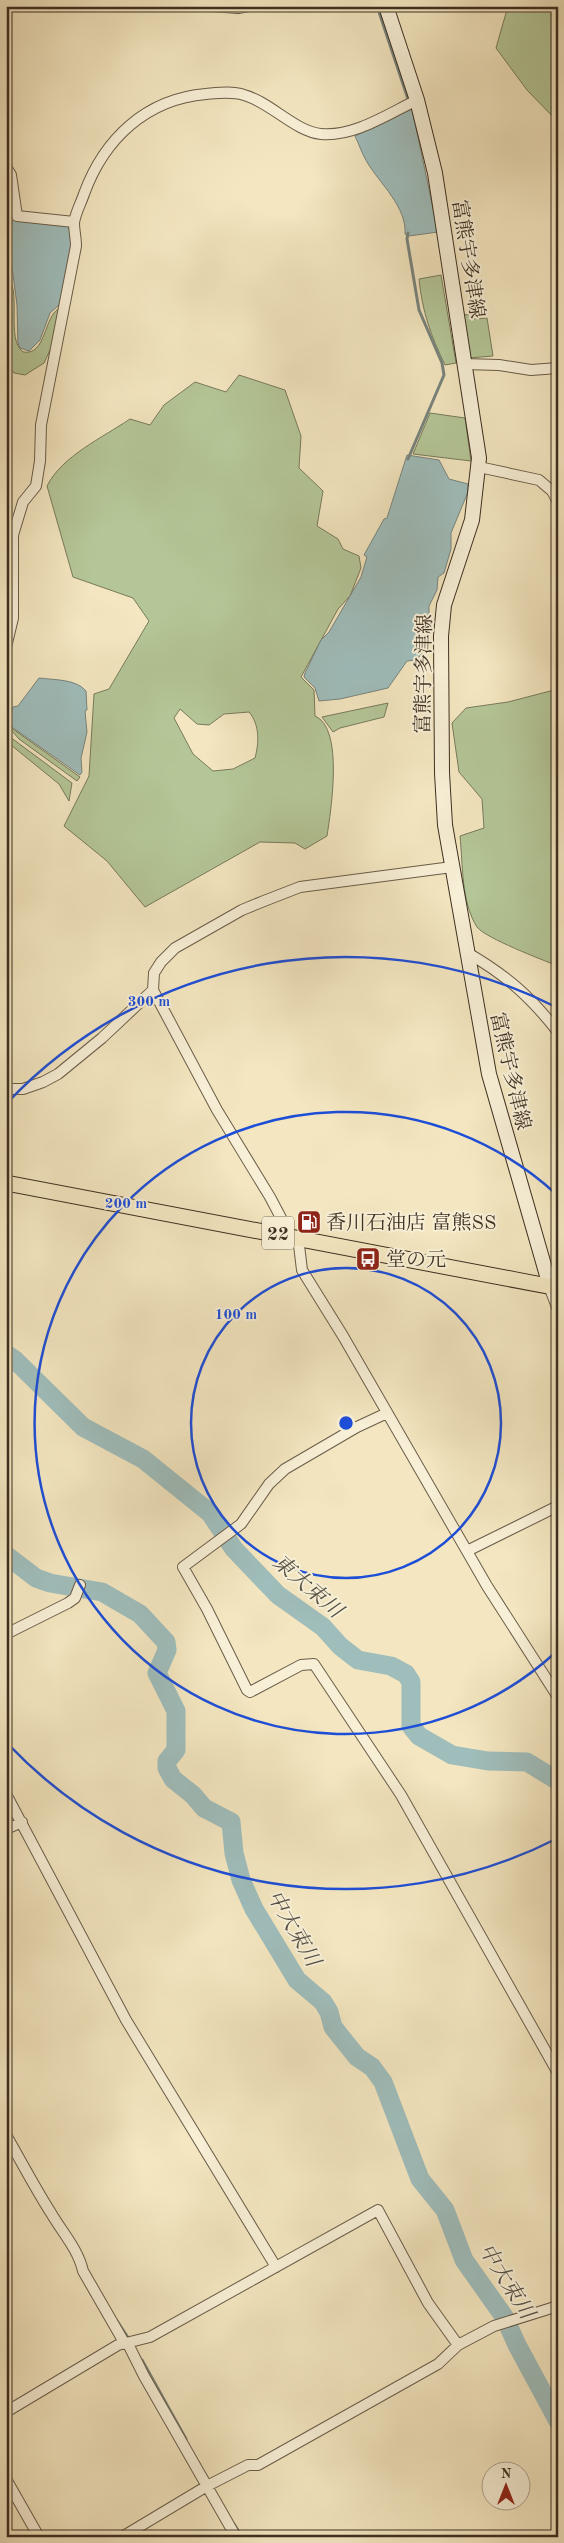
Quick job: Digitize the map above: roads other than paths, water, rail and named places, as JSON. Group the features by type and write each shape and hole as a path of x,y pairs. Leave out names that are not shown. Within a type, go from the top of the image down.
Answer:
{"main road":[{"name":"富熊宇多津線","path":"386,6 412,102 435,172 479,467 472,520 449,584 444,604 441,636 442,773 445,825 489,1074 554,1287"},
{"name":"22","path":"6,1183 294,1236 554,1287"}],"street":[{"path":"212,6 238,8 248,6"},
{"path":"6,647 13,618 13,535 23,502 36,486 40,461 41,425 76,246 74,222 96,166 115,139 134,122 183,96 221,93 243,94 266,104 306,130 325,134 345,132 412,102"},
{"path":"6,167 11,175 17,216 74,222"},
{"path":"464,364 499,365 531,370 558,368"},
{"path":"479,467 540,480 552,491 558,502"},
{"path":"452,867 309,885 242,910 175,948 161,962 154,973 153,990 216,1110 294,1236 302,1270 467,1551 558,1697"},
{"path":"466,952 502,973 538,1006 558,1032"},
{"path":"6,1089 23,1089 58,1074 102,1038 153,990"},
{"path":"554,1287 558,1307"},
{"path":"387,1413 357,1427 285,1469 269,1484 241,1524 183,1567 250,1692 301,1665 314,1664 402,1795 558,2072"},
{"path":"467,1551 558,1506"},
{"path":"6,1634 68,1603 79,1588"},
{"path":"6,1794 126,2020 276,2267"},
{"path":"6,1829 22,1822"},
{"path":"6,2135 20,2162 81,2261 83,2271 144,2376 210,2485 236,2537"},
{"path":"6,2412 118,2345 150,2337 378,2210 428,2303 458,2345"},
{"path":"122,2537 248,2464 258,2464 430,2368 458,2345 494,2326 558,2306"},
{"path":"6,2479 39,2537"}],"water":[{"path":"412,109 438,232 409,236 405,234 402,214 392,196 367,162 355,136"},
{"path":"14,219 67,225 73,237 60,304 50,313 40,340 29,351 20,348 18,343 17,305 7,229"},
{"path":"407,455 439,460 449,479 468,484 468,492 451,533 451,549 444,573 438,577 437,590 429,606 429,646 416,660 407,661 388,688 340,699 319,701 315,688 304,677 305,673 321,640 329,632 361,577 367,557 364,555 384,519 387,518"},
{"path":"39,678 71,682 86,691 87,732 81,758 82,772 80,775 6,723 6,720 11,716 13,707 18,706"}],"waterway":[{"path":"377,6 409,102"},
{"path":"408,233 407,239 419,310 442,363 444,375 408,459"},
{"name":"東大束川","path":"6,1354 15,1360 83,1427 143,1459 210,1513 234,1549 278,1595 323,1627 340,1646 358,1660 391,1666 406,1674 411,1682 411,1726 419,1736 452,1755 488,1761 527,1762 558,1781"},
{"name":"中大束川","path":"6,1555 36,1578 50,1583 102,1592 140,1614 166,1642 167,1650 157,1673 176,1711 176,1750 167,1761 167,1768 173,1779 193,1795 204,1808 231,1822 234,1853 241,1880 254,1909 297,1980 323,2002 329,2012 333,2027 357,2057 372,2067 383,2082 420,2179 445,2210 464,2260 505,2318 517,2345 558,2421"},
{"path":"117,2321 129,2339"},
{"path":"142,2360 186,2439"},
{"path":"234,2524 242,2537"}],"place":[{"name":"香川石油店 富熊SS","path":"309,1222"},
{"name":"堂の元","path":"368,1259"}]}
